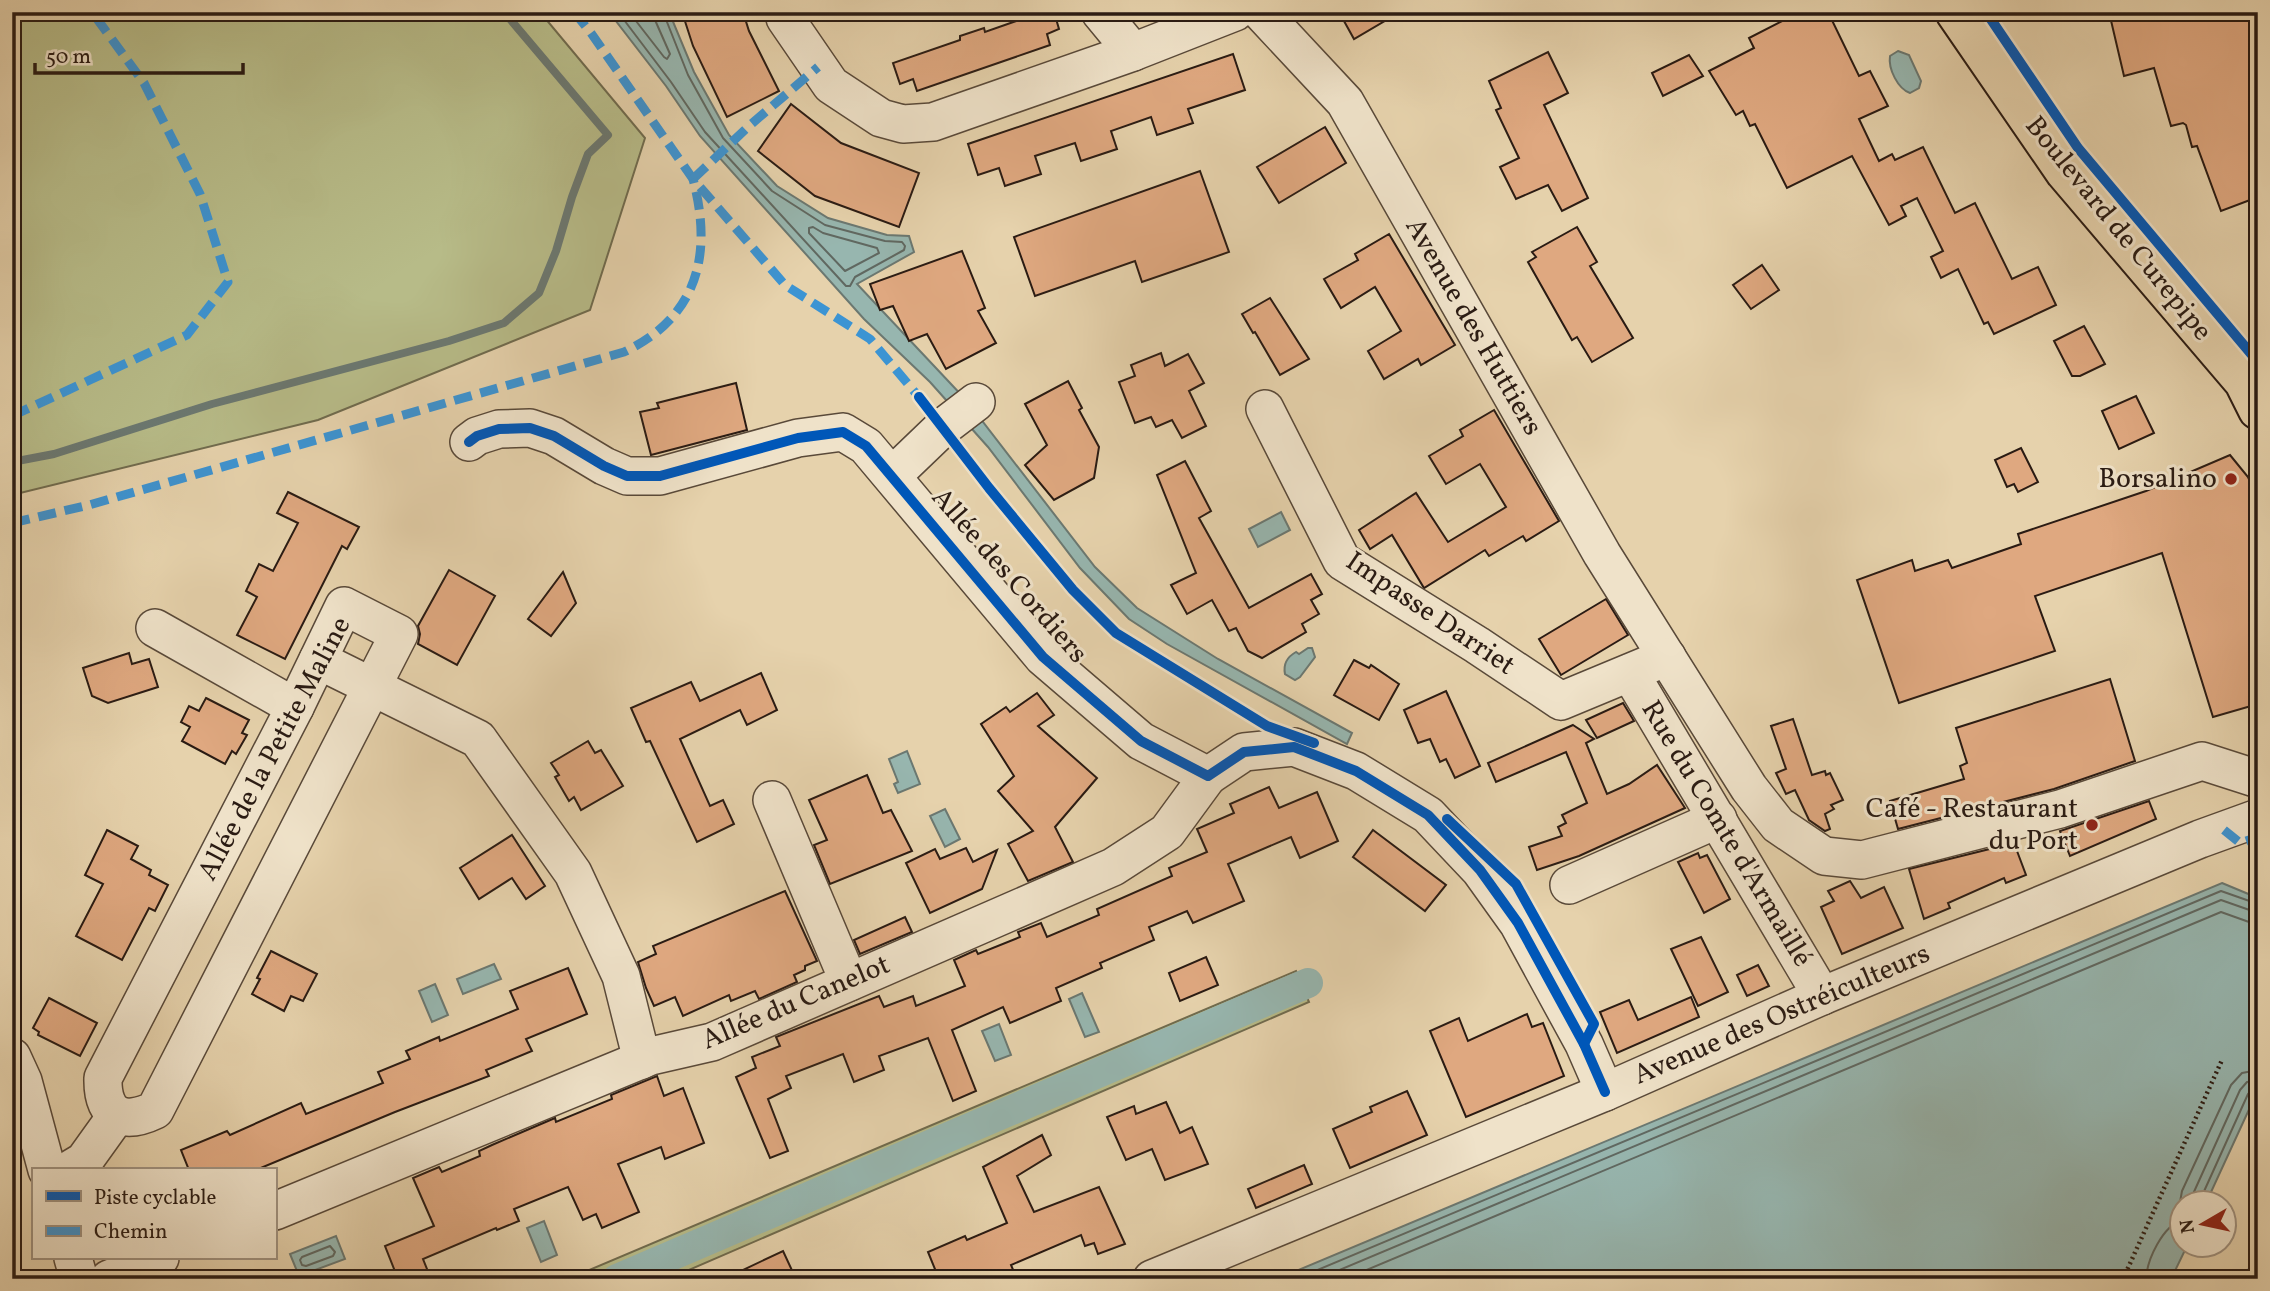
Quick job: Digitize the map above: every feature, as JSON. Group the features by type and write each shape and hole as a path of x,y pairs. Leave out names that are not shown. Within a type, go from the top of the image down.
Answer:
{"main road":[{"name":"Boulevard de Curepipe","path":"1955,12 2065,172 2244,382 2258,410"}],"street":[{"path":"784,12 785,18 831,85 881,118 903,124 933,122 1235,12"},
{"path":"1100,12 1133,51"},
{"name":"Avenue des Huttiers","path":"1261,12 1345,102 1602,554 1749,788 1778,825 1824,856 1862,860 2060,809 2202,761 2258,779"},
{"path":"892,476 942,428 976,402"},
{"name":"Impasse Darriet","path":"1265,409 1342,561 1561,701 1667,657"},
{"name":"Allée des Cordiers","path":"469,442 477,436 499,429 530,428 554,436 604,466 627,476 660,476 798,438 843,432 866,446 1043,657 1141,741 1208,776"},
{"name":"Allée de la Petite Maline","path":"344,606 399,634 155,1110 141,1117 128,1119 117,1115 105,1102 103,1078 318,660 344,606"},
{"path":"155,628 295,707"},
{"path":"318,660 478,739 573,873 621,976 642,1060"},
{"name":"Rue du Comte d'Armaillé","path":"1630,673 1822,996"},
{"path":"1208,776 1244,752 1294,747 1356,771 1428,815 1480,870 1518,923 1584,1044 1605,1092"},
{"name":"Allée du Canelot","path":"276,1211 651,1056 712,1042 1113,867 1167,832 1208,776"},
{"path":"772,800 849,982"},
{"path":"1569,885 1718,818"},
{"name":"Avenue des Ostréiculteurs","path":"1152,1279 1605,1092 1822,996 2200,839 2258,818"},
{"path":"12,1057 23,1081 46,1168"},
{"path":"72,1168 84,1161 117,1115"},
{"path":"74,1260 79,1279"},
{"path":"109,1279 155,1260"}],"path":[{"path":"2123,1279 2222,1060"}],"green space":[{"path":"12,12 540,12 645,138 590,310 318,420 12,495"},
{"path":"1296,971 1309,1002 668,1279 568,1279"}],"water":[{"path":"609,12 669,12 694,72 729,135 777,186 828,218 887,235 909,236 914,252 857,284 966,400 1095,567 1137,608 1218,659 1352,733 1347,744 1167,644 1129,619 1080,568 988,447 930,382 864,319 700,136 666,86"},
{"path":"1898,51 1909,55 1921,81 1919,88 1910,93 1898,83 1891,67 1890,56"},
{"path":"1281,512 1290,530 1258,547 1249,529"},
{"path":"1312,648 1315,657 1300,677 1295,680 1285,674 1288,659 1296,652 1299,654"},
{"path":"907,751 920,784 898,793 894,784 898,782 889,759"},
{"path":"945,809 960,839 945,847 930,816"},
{"path":"2222,883 2258,898 2258,1090 2212,1190 2168,1190 2168,1260 2180,1260 2171,1279 1277,1279"},
{"path":"494,964 501,979 463,994 457,979"},
{"path":"435,984 448,1015 432,1022 419,991"},
{"path":"1082,993 1099,1032 1085,1037 1069,999"},
{"path":"999,1024 1011,1055 995,1061 982,1031"},
{"path":"544,1221 557,1255 541,1262 527,1228"},
{"path":"336,1236 345,1259 299,1276 290,1254"}],"building":[{"path":"682,12 743,12 749,31 779,91 727,117 693,46"},
{"path":"1042,12 1054,12 1059,29 1047,34 1050,45 917,91 913,79 900,84 893,63 960,40 960,36 984,28 985,32"},
{"path":"1339,12 1400,12 1354,39"},
{"path":"1800,12 1828,12 1859,76 1870,71 1888,106 1859,119 1879,161 1892,154 1895,160 1923,147 1955,213 1975,203 2012,279 2038,267 2056,305 1994,334 1988,322 1984,324 1958,269 1941,278 1931,257 1943,251 1917,198 1901,206 1906,216 1889,225 1852,156 1787,188 1755,124 1750,126 1743,111 1736,115 1709,71 1754,48 1749,38"},
{"path":"2109,12 2258,12 2258,197 2221,211 2197,146 2192,147 2186,125 2183,123 2171,126 2154,68 2124,76"},
{"path":"1548,52 1568,93 1544,105 1588,198 1562,211 1548,185 1516,199 1500,167 1519,158 1496,110 1501,108 1489,81"},
{"path":"1233,54 1245,90 1188,109 1193,123 1157,135 1151,117 1111,131 1117,149 1081,161 1075,143 1035,156 1041,174 1005,186 999,168 978,175 968,144"},
{"path":"1689,55 1703,76 1663,96 1652,73"},
{"path":"791,104 841,143 919,173 899,227 815,196 758,151"},
{"path":"1325,127 1346,163 1279,203 1257,167"},
{"path":"1200,171 1229,252 1142,282 1135,261 1035,296 1014,237"},
{"path":"1577,227 1597,262 1590,266 1633,338 1592,362 1577,337 1572,340 1528,262 1536,257 1532,252"},
{"path":"1389,234 1455,345 1421,365 1418,359 1384,379 1368,351 1401,331 1375,287 1341,308 1324,279 1358,260 1355,254"},
{"path":"962,251 985,308 978,311 996,343 946,369 927,334 909,341 893,306 880,310 870,284"},
{"path":"1762,265 1779,290 1751,309 1733,285"},
{"path":"1270,298 1309,359 1280,375 1242,314"},
{"path":"2084,326 2105,364 2080,376 2072,376 2054,341"},
{"path":"1161,353 1165,366 1188,354 1204,383 1189,391 1206,426 1182,438 1172,420 1156,427 1151,417 1135,423 1119,382 1135,376 1131,365"},
{"path":"1068,381 1082,408 1079,410 1099,447 1094,478 1054,500 1025,465 1047,445 1025,404"},
{"path":"736,383 747,430 651,455 640,412 659,408 657,403"},
{"path":"2136,396 2154,433 2119,449 2102,411"},
{"path":"1494,410 1559,521 1526,541 1523,536 1489,556 1485,550 1424,588 1392,535 1370,549 1359,530 1416,493 1448,542 1506,507 1480,464 1446,484 1429,456 1463,436 1460,430"},
{"path":"2021,448 2038,482 2018,492 2014,484 2007,487 1995,460"},
{"path":"2230,455 2248,477 2258,499 2258,704 2213,717 2162,553 2035,596 2055,651 1899,703 1857,580 1912,560 1915,571 1948,560 1952,568 2021,544 2018,534 2146,491"},
{"path":"1185,461 1211,511 1199,518 1249,608 1311,574 1322,594 1311,600 1319,614 1302,624 1306,632 1262,658 1248,651 1236,628 1229,631 1212,600 1187,614 1171,585 1196,573 1157,475"},
{"path":"288,492 359,527 347,549 342,546 285,659 237,635 257,597 246,591 259,564 273,571 298,523 277,513"},
{"path":"449,570 495,596 457,665 418,644 418,626"},
{"path":"563,572 576,603 551,636 528,619"},
{"path":"1606,599 1628,635 1561,675 1539,639"},
{"path":"129,653 132,664 149,659 158,687 108,703 92,696 83,668"},
{"path":"1354,660 1369,668 1371,665 1399,684 1379,720 1334,695"},
{"path":"761,673 777,710 747,725 740,710 680,739 710,806 723,800 734,824 697,842 650,741 646,742 631,708 691,682 700,701"},
{"path":"2110,679 2135,761 2054,789 1898,829 1890,801 1964,779 1960,766 1967,763 1956,728"},
{"path":"1446,691 1480,766 1455,778 1446,759 1440,762 1430,739 1418,743 1404,710"},
{"path":"1037,693 1054,715 1038,726 1097,778 1055,827 1073,862 1028,881 1008,844 1033,831 998,791 1014,776 981,724 1006,707 1010,712"},
{"path":"206,698 249,720 242,733 247,735 236,754 232,751 225,764 182,741 190,727 181,722 189,706 199,711"},
{"path":"1623,703 1634,721 1597,738 1586,720"},
{"path":"1793,719 1812,775 1825,771 1826,775 1830,773 1843,800 1831,805 1834,809 1825,814 1830,829 1825,831 1809,820 1795,790 1786,794 1776,773 1786,769 1771,726"},
{"path":"1573,725 1594,739 1586,743 1607,794 1629,784 1657,765 1685,808 1579,856 1537,870 1529,847 1562,836 1558,827 1566,823 1562,815 1587,803 1566,752 1496,782 1488,763"},
{"path":"588,741 595,753 601,750 623,786 581,810 574,797 569,801 555,777 559,775 551,763"},
{"path":"867,775 883,813 891,810 912,851 830,884 814,845 827,840 809,800"},
{"path":"1269,787 1279,808 1317,792 1338,841 1300,858 1291,837 1228,864 1244,901 1193,923 1187,911 1149,927 1154,940 1100,963 1102,968 1056,988 1061,1001 1010,1023 1003,1007 952,1030 976,1091 953,1101 928,1038 879,1056 884,1070 854,1082 843,1054 786,1076 791,1088 768,1099 788,1151 770,1158 736,1077 756,1068 752,1057 780,1046 776,1037 879,996 884,1007 913,996 916,1006 965,986 954,960 976,950 978,954 1020,937 1018,932 1041,923 1047,937 1099,915 1097,909 1172,876 1169,868 1207,852 1197,829 1234,813 1230,804"},
{"path":"2149,801 2156,819 2070,856 2060,831"},
{"path":"107,830 138,846 131,859 151,870 149,875 168,885 155,911 149,908 122,960 76,936 103,884 85,875"},
{"path":"1373,830 1446,885 1425,911 1353,857"},
{"path":"512,835 545,886 526,899 512,878 479,899 460,868"},
{"path":"2014,843 2026,875 2006,883 2004,878 1948,903 1950,908 1924,919 1909,869"},
{"path":"966,848 973,862 997,850 982,889 930,913 906,863 935,849 940,859"},
{"path":"1698,853 1700,858 1707,855 1730,899 1704,913 1678,862"},
{"path":"1850,881 1861,898 1884,887 1903,928 1842,954 1821,907 1834,901 1828,891"},
{"path":"785,891 817,961 794,975 797,982 759,999 755,991 731,1001 729,995 683,1016 675,997 654,1006 638,962 656,954 653,946"},
{"path":"905,917 912,932 860,954 854,940"},
{"path":"1701,937 1728,992 1698,1006 1671,949"},
{"path":"271,951 317,974 303,1001 291,996 284,1011 252,994"},
{"path":"1206,957 1218,985 1180,1001 1169,973"},
{"path":"1758,965 1769,986 1747,996 1737,975"},
{"path":"568,968 587,1014 526,1039 532,1051 486,1070 489,1076 261,1168 188,1168 181,1150 227,1131 230,1135 301,1103 306,1114 383,1083 378,1072 410,1059 406,1051 439,1037 440,1041 518,1009 510,991"},
{"path":"1691,997 1699,1017 1617,1053 1600,1012 1629,1000 1638,1020"},
{"path":"49,998 97,1023 80,1056 38,1035 39,1032 33,1028"},
{"path":"1527,1014 1532,1027 1543,1023 1564,1076 1466,1117 1430,1031 1459,1018 1468,1041"},
{"path":"657,1076 664,1096 683,1088 704,1143 665,1159 661,1147 618,1164 639,1212 602,1228 596,1214 583,1220 568,1187 514,1209 519,1221 423,1259 431,1279 398,1279 385,1246 434,1226 413,1178 439,1167 442,1172 480,1156 479,1151 492,1145 555,1118 556,1122 612,1099 611,1095"},
{"path":"1407,1091 1427,1135 1350,1168 1333,1129 1372,1112 1370,1107"},
{"path":"1166,1102 1180,1133 1192,1127 1208,1164 1165,1180 1152,1149 1126,1160 1107,1117 1134,1106 1136,1114"},
{"path":"1042,1135 1051,1155 1017,1176 1034,1212 1099,1187 1125,1244 1098,1254 1094,1243 1085,1246 1081,1235 1011,1265 1017,1279 939,1279 928,1252 965,1236 967,1240 1007,1223 983,1167"},
{"path":"1304,1165 1312,1184 1256,1208 1248,1189"},
{"path":"783,1251 796,1279 724,1279"}],"waterway":[{"path":"12,462 54,454 212,404 449,341 504,323 539,293 588,154 608,135 504,12"},
{"path":"617,1279 1308,983"}],"marked path":[{"path":"12,416 187,335 228,282 200,194 144,83 92,12"},
{"path":"574,12 693,179 785,285 870,339 919,397"},
{"path":"693,179 749,126 818,67"},
{"path":"12,523 89,505 624,352 649,338 669,321 684,302 694,280 701,233 693,179"},
{"path":"2224,830 2240,843 2258,837"},
{"path":"2248,1279 2258,1257"}],"cycle path":[{"path":"1986,12 2078,148 2258,362"},
{"path":"919,397 1073,590 1116,633 1267,726 1314,743"},
{"path":"469,442 477,436 499,429 530,428 554,436 604,466 627,476 660,476 798,438 843,432 866,446 1043,657 1141,741 1208,776 1244,752 1294,747 1356,771 1428,815 1480,870 1518,923 1584,1044 1605,1092"},
{"path":"1447,819 1516,884 1594,1024 1584,1044"}],"place":[{"name":"Borsalino","path":"2231,479"},
{"name":"Café - Restaurant du Port","path":"2092,825"}]}
